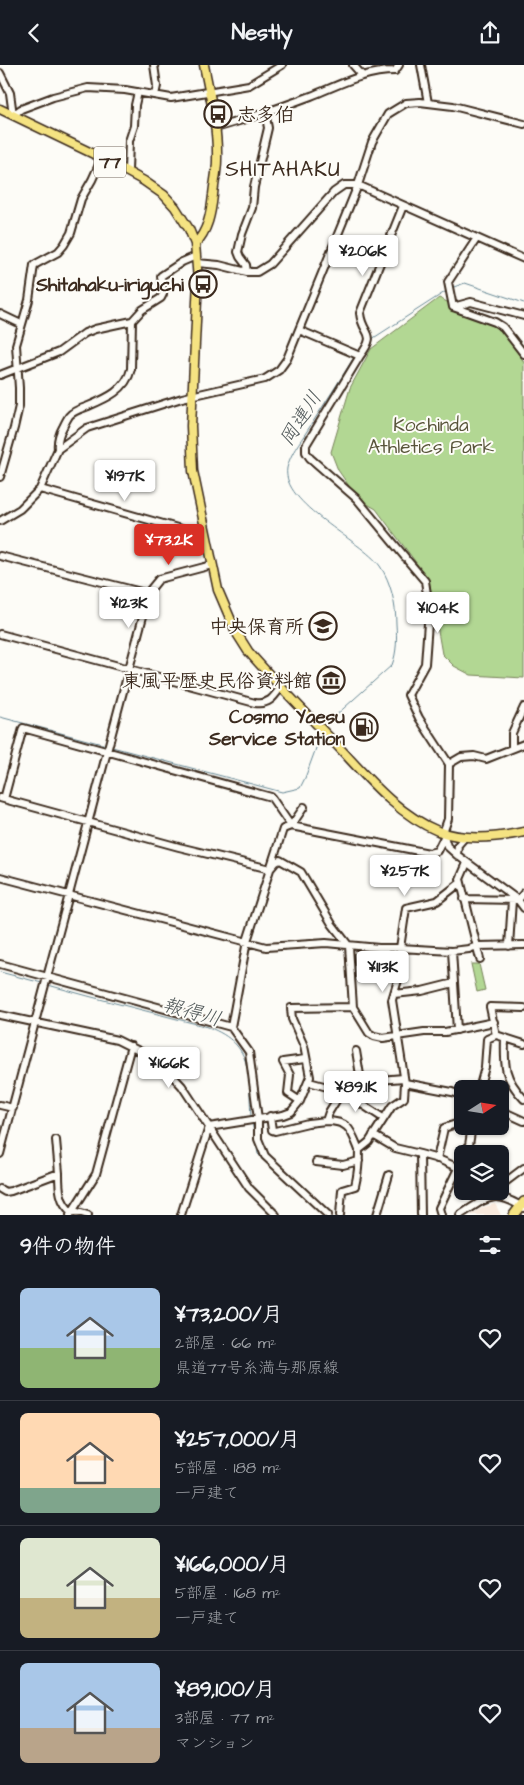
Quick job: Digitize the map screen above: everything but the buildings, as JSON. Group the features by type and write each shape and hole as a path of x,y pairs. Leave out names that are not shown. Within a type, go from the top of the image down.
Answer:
{"highway":[{"path":"514,1215 523,1205 524,1197"}],"main road":[{"path":"195,244 205,231 211,209 217,161 215,128 204,65"},
{"name":"77","path":"0,109 128,171 164,195 187,225 195,244 198,280 191,427 193,471 218,590 236,632 248,651 393,802 411,817 444,835 484,838 524,832"}],"street":[{"path":"154,65 155,95"},
{"path":"266,65 271,73"},
{"path":"0,73 10,93 13,115 21,109 76,90 107,87 172,98 248,85 282,65"},
{"path":"353,65 362,75"},
{"path":"215,128 248,119 362,75 395,71 399,65"},
{"path":"421,65 428,103"},
{"path":"128,171 129,141 134,126 138,92"},
{"path":"0,521 20,509 40,489 58,449 87,428 192,396 265,379 279,370 287,359 299,330 358,185 372,142 388,114 406,103 428,103 453,106 524,124"},
{"path":"248,272 238,252 242,233 252,208 254,187 268,128 265,112"},
{"path":"0,477 19,406 16,345 28,300 34,265 58,252 64,245 71,233 83,193 92,180 102,158"},
{"path":"0,375 59,351 85,333 132,321 142,310 161,298 163,294 162,277 182,261 197,260 248,272 257,272 270,264 334,193 344,185 358,185 524,259"},
{"path":"231,1027 247,941 282,829 291,826 429,853 437,851 448,819 449,764 419,718 408,695 425,664 428,615 425,581 357,499 310,458 306,452 306,445 368,346 369,335 360,313 403,206"},
{"path":"453,307 448,282 477,238"},
{"path":"453,307 471,302 524,316"},
{"path":"453,307 504,327 524,354"},
{"path":"0,314 21,324"},
{"path":"58,449 57,443 60,433 69,415 116,393 130,375 132,321"},
{"path":"299,330 360,356"},
{"path":"40,489 195,533 206,534"},
{"path":"0,556 149,594"},
{"path":"0,1154 149,594 158,579 212,565"},
{"path":"0,634 263,705 271,701 281,687"},
{"path":"512,748 512,733 524,707"},
{"path":"270,869 89,823 2,798 23,728 271,797 291,826"},
{"path":"449,764 461,757 474,756 486,759 524,744"},
{"path":"291,826 304,807"},
{"path":"444,835 447,846 457,855 485,874 520,903"},
{"path":"457,855 458,845 465,837"},
{"path":"270,869 280,860 301,873 332,924 349,946 353,1007 369,1033 383,1038 457,1030 494,1022"},
{"path":"467,863 460,883 480,959"},
{"path":"0,877 266,947 326,943 400,948 400,970 392,1001 396,1036 405,1080 405,1094 404,1098 392,1106 369,1142 359,1150"},
{"path":"460,883 437,901 406,907 400,948 452,951 477,946 524,945"},
{"path":"509,946 524,893"},
{"path":"464,899 520,903"},
{"path":"452,951 457,1030"},
{"path":"0,964 48,979 231,1027 249,1051 258,1119 258,1139 265,1156 328,1215"},
{"path":"394,994 422,991 454,983"},
{"path":"209,1127 290,1112 300,1101 309,1081 309,1068 304,1046 292,1019 292,1008 353,1007"},
{"path":"496,1035 490,1007 524,1008"},
{"path":"0,1015 36,1021 104,1037 131,1046 145,1054 168,1072 182,1087 249,1188 276,1215"},
{"path":"481,1080 485,1067 487,1039 496,1035 524,1044"},
{"path":"505,1038 506,1069 509,1081 524,1099"},
{"path":"71,1214 96,1174 131,1046"},
{"path":"356,1051 361,1081"},
{"path":"300,1101 288,1093 290,1075 283,1061 306,1059"},
{"path":"326,1121 329,1112 344,1090 353,1082 405,1080 454,1093"},
{"path":"309,1081 344,1090 384,1118"},
{"path":"0,1105 13,1108"},
{"path":"509,1114 524,1121"},
{"path":"270,1116 272,1130 275,1131 300,1124 326,1121 340,1122 351,1130 359,1150 359,1161 355,1186 342,1190 340,1215"},
{"path":"437,1159 444,1127 454,1124"},
{"path":"182,1215 209,1127"},
{"path":"374,1135 395,1148 437,1159 454,1166"},
{"path":"56,1140 62,1201 71,1214"},
{"path":"420,1154 421,1215"},
{"path":"316,1162 343,1165 359,1161"},
{"path":"509,1179 524,1168"},
{"path":"0,1189 5,1192 11,1191 59,1173"},
{"path":"377,1215 389,1175"},
{"path":"441,1215 439,1208 454,1178"},
{"path":"509,1199 523,1205"},
{"path":"460,1215 483,1200"},
{"path":"71,1214 78,1212 88,1215"}],"shaded area":[{"path":"495,1204 501,1215 470,1215 484,1207"}],"green space":[{"name":"Kochinda Athletics Park","path":"439,298 502,329 524,362 524,678 471,675 454,666 442,654 429,580 376,509 362,501 349,486 338,470 331,452 350,388 371,349"},
{"path":"471,964 479,964 485,990 477,992"}],"waterway":[{"name":"岡連川","path":"451,288 465,283 524,303"},
{"name":"岡連川","path":"372,339 448,290"},
{"name":"岡連川","path":"357,352 366,342"},
{"name":"岡連川","path":"334,717 392,665 396,640 394,602 390,586 380,566 357,545 324,521 296,495 288,481 287,468 296,448 354,357"},
{"name":"岡連川","path":"0,717 106,745"},
{"name":"岡連川","path":"112,747 282,792 300,788 319,740"},
{"name":"報得川","path":"0,972 42,983"},
{"name":"報得川","path":"48,985 208,1027 223,1034 234,1043 246,1063 250,1088 251,1118"},
{"name":"報得川","path":"252,1122 258,1154 323,1215"}],"place":[{"name":"志多伯","path":"218,114"},
{"name":"Shitahaku-iriguchi","path":"203,284"},
{"name":"中央保育所","path":"323,626"},
{"name":"東風平歴史民俗資料館","path":"331,680"},
{"name":"Cosmo Yaesu Service Station","path":"364,727"}],"district":[{"name":"SHITAHAKU","path":"283,169"}]}
